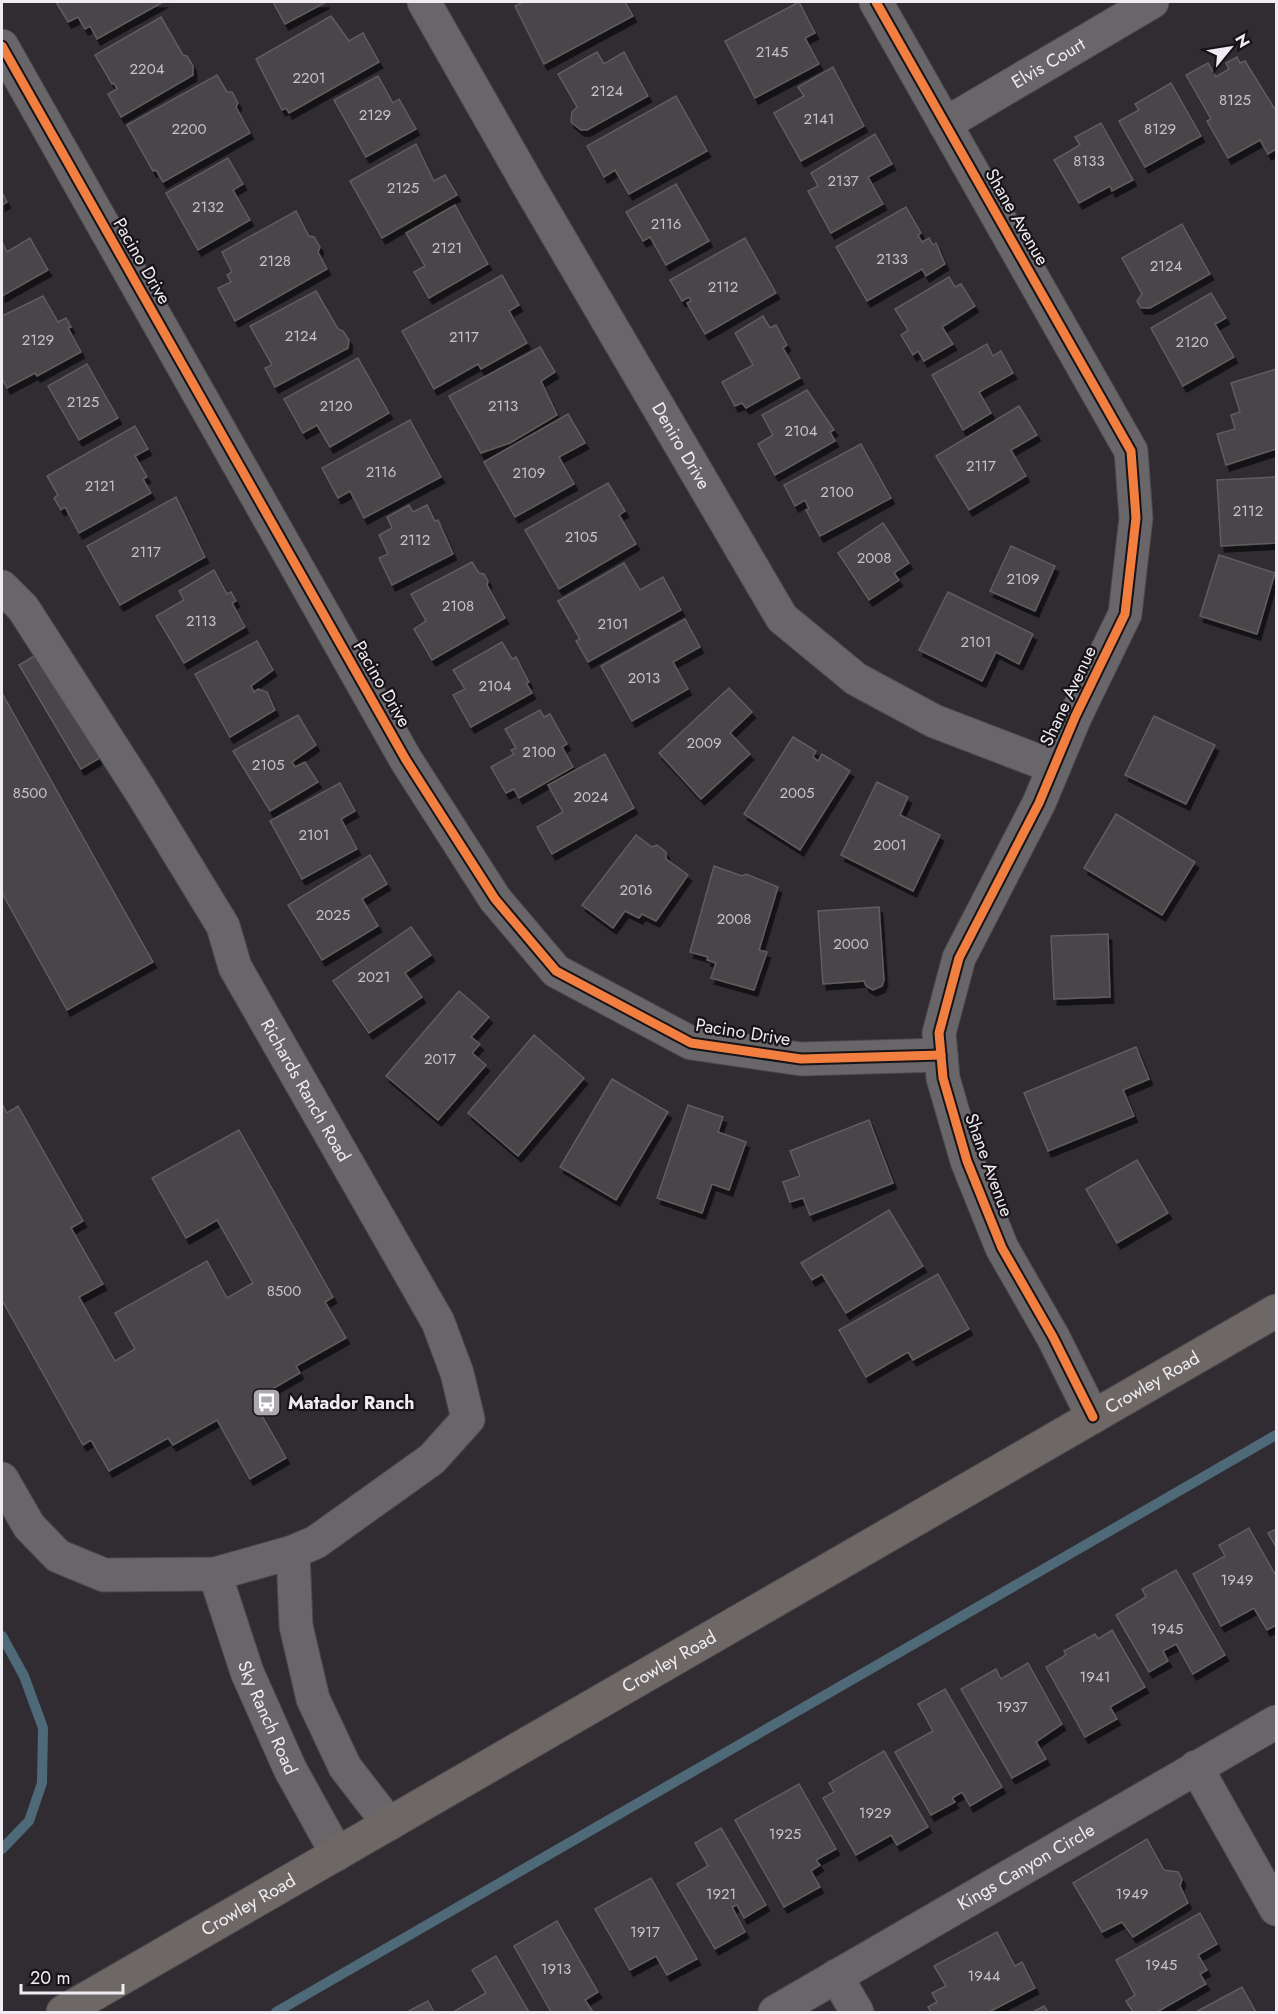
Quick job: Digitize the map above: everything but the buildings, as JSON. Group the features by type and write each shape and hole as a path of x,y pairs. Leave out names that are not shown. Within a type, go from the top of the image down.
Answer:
{"main road":[{"name":"Crowley Road","path":"63,2013 1276,1311"}],"street":[{"name":"Deniro Drive","path":"424,2 530,188 782,618 856,679 934,721 1054,767"},
{"name":"Shane Avenue","path":"876,2 1131,451 1136,518 1125,614 1075,717 1039,803 959,958 939,1033 943,1078 967,1161 1002,1248 1053,1337 1093,1417"},
{"name":"Elvis Court","path":"945,123 1152,2"},
{"name":"Pacino Drive","path":"2,46 406,760 495,898 556,971 691,1043 801,1059 941,1055"},
{"name":"Richards Ranch Road","path":"2,587 23,608 140,790 223,926 235,967 438,1322 457,1373 468,1419 454,1435 423,1465 316,1542 293,1552"},
{"path":"2,1479 28,1526 58,1556 104,1575 214,1574 293,1552 296,1626 313,1699 345,1767 389,1824"},
{"name":"Sky Ranch Road","path":"214,1574 247,1672 290,1769 337,1854"},
{"name":"Kings Canyon Circle","path":"774,2013 1276,1722"},
{"path":"1196,1767 1276,1909"},
{"path":"836,1976 857,2013"}],"waterway":[{"path":"276,2012 1276,1435"},
{"path":"2,1636 24,1676 43,1728 42,1783 29,1821 2,1849"}],"cycle path":[{"path":"876,2 1131,451 1136,518 1125,614 1075,717 1039,803 959,958 939,1033 943,1078 967,1161 1002,1248 1053,1337 1093,1417"},
{"path":"2,46 406,760 495,899 556,971 691,1043 801,1059 941,1055"}],"place":[{"name":"Matador Ranch","path":"267,1403"}]}
